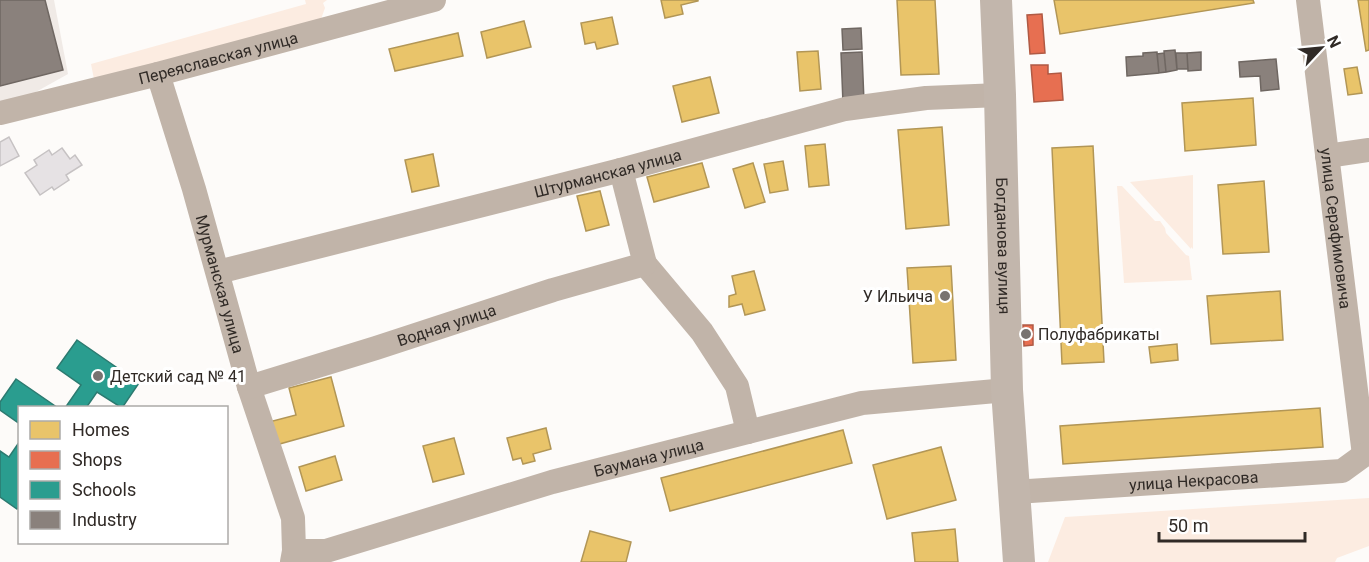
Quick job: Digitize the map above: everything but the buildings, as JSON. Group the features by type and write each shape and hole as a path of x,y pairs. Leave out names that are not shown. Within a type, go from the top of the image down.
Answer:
{"main road":[{"name":"Богданова вулиця","path":"996,0 1007,390 1019,562"}],"street":[{"name":"Переяславская улица","path":"11,110 158,74 434,0"},
{"name":"улица Серафимовича","path":"1308,0 1368,455"},
{"name":"Мурманская улица","path":"158,74 218,272 249,387 293,518 293,556"},
{"name":"Штурманская улица","path":"218,272 621,170 845,109 926,98 1000,95"},
{"path":"0,123 11,110"},
{"path":"1327,156 1369,150"},
{"path":"621,170 645,264 702,332 736,386 748,432"},
{"name":"Водная улица","path":"249,387 553,290 645,264"},
{"name":"Баумана улица","path":"293,556 326,551 552,482 862,403 1007,390"},
{"name":"улица Некрасова","path":"1014,492 1342,471 1368,455"}],"shaded area":[{"path":"0,0 54,0 68,74 0,112"},
{"path":"305,0 327,0 323,3 325,8 321,19 94,79 91,64 306,4"},
{"path":"1193,175 1193,249 1191,247 1191,249 1130,182"},
{"path":"1117,186 1122,186 1155,221 1160,221 1166,233 1189,256 1192,280 1124,283"},
{"path":"1369,498 1369,546 1337,558 1335,562 1048,562 1065,517"}],"place":[{"name":"У Ильича","path":"945,296"},
{"name":"Полуфабрикаты","path":"1026,334"},
{"name":"Детский сад № 41","path":"98,376"}]}
